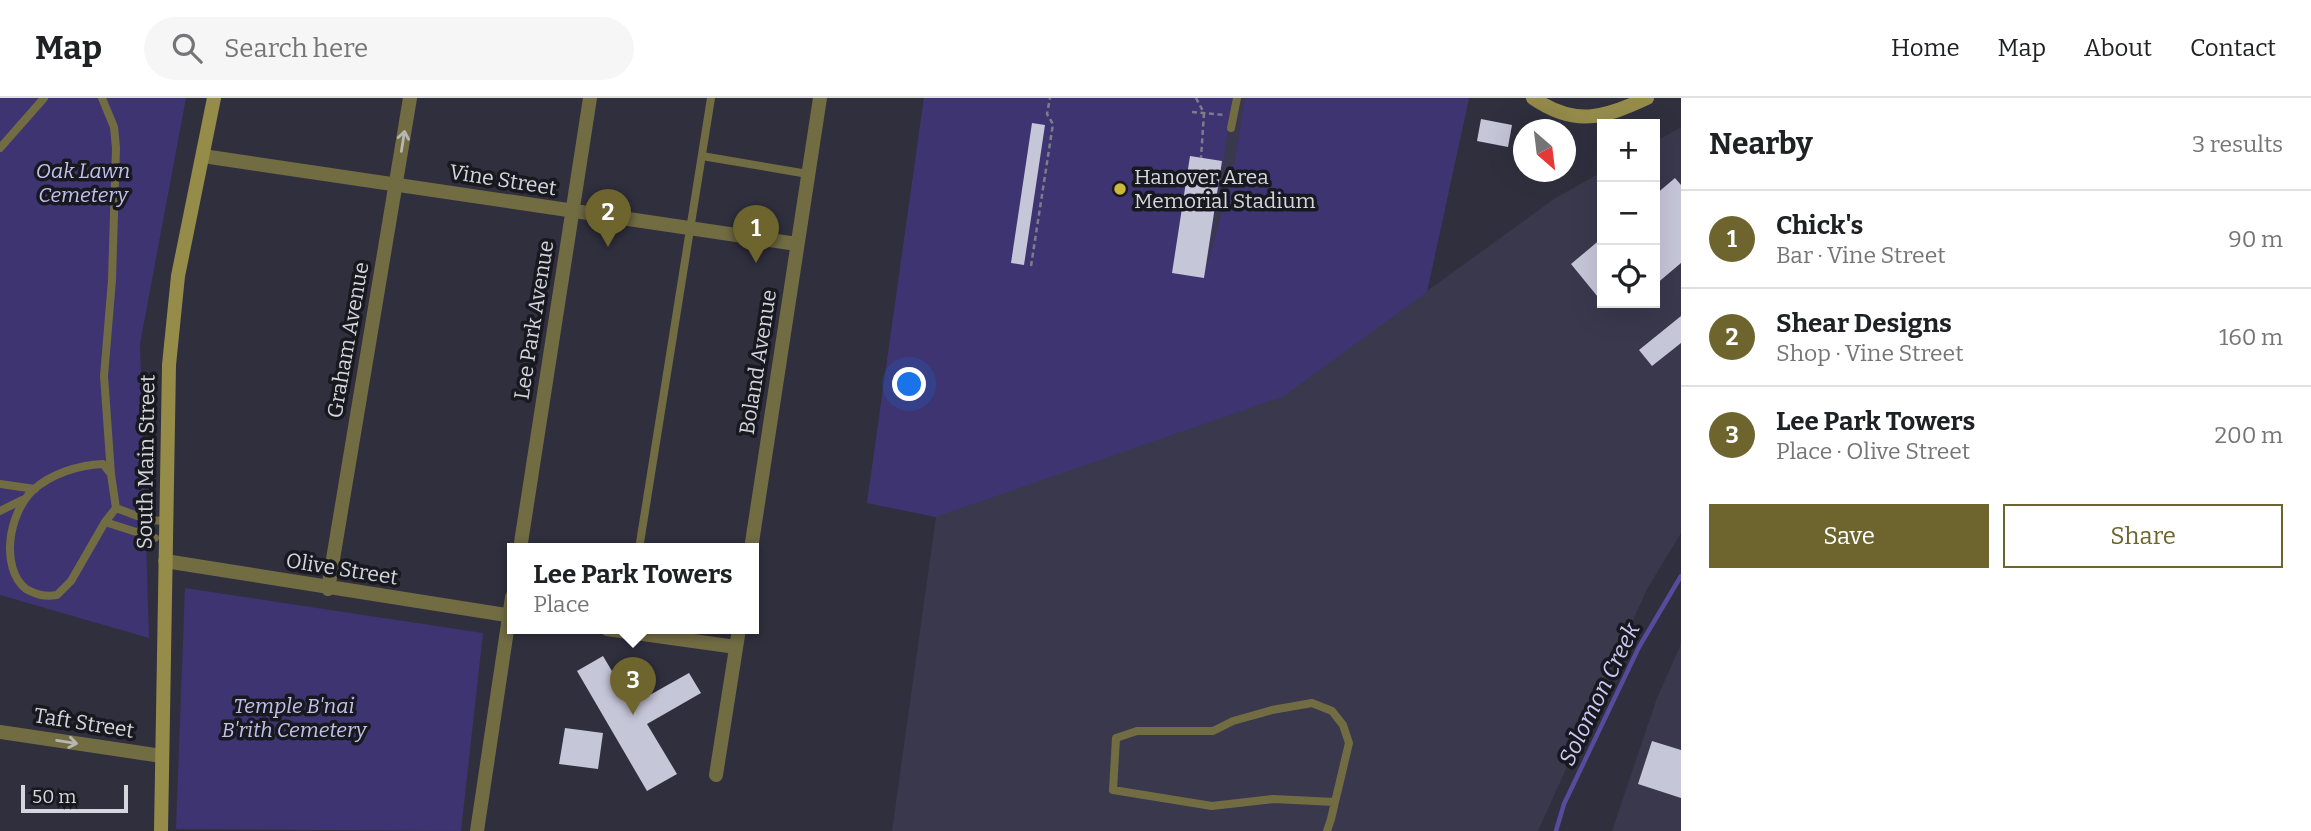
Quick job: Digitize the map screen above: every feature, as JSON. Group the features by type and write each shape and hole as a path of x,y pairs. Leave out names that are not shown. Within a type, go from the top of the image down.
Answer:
{"main road":[{"name":"South Main Street","path":"161,831 169,365 178,276 214,98"},
{"path":"1533,98 1545,107 1584,118 1619,111 1647,98"}],"street":[{"name":"Graham Avenue","path":"328,589 410,98"},
{"name":"Lee Park Avenue","path":"521,543 590,98"},
{"name":"Boland Avenue","path":"752,543 820,98"},
{"name":"Vine Street","path":"203,156 797,244"},
{"name":"Olive Street","path":"165,561 507,615"},
{"path":"477,831 508,634"},
{"path":"647,634 736,647"},
{"path":"716,775 738,634"},
{"name":"Taft Street","path":"0,732 162,756"}],"lane":[{"path":"0,148 44,98"},
{"path":"26,497 12,521 5,544 7,561 16,582 41,596 57,595 66,588 116,508 104,376 113,280 116,148 114,127 102,98"},
{"path":"640,543 712,98"},
{"path":"1231,128 1237,98"},
{"path":"702,156 808,174"},
{"path":"0,511 64,471 88,464 103,464 111,474"},
{"path":"0,484 35,489"},
{"path":"116,508 148,520 165,521"},
{"path":"105,522 155,538"},
{"path":"1327,831 1335,802 1349,743 1343,725 1332,711 1312,703 1233,721 1213,732 1137,731 1116,738 1113,790 1212,806 1273,799 1335,802"}],"path":[{"path":"1031,266 1053,124 1047,114 1050,98"},
{"path":"1196,98 1205,113 1201,158"},
{"path":"1192,112 1234,116"}],"shaded area":[{"path":"924,98 1469,98 1427,291 1557,197 1597,175 1597,308 1660,308 1660,139 1681,127 1681,533 1647,589 1538,831 892,831 936,517 867,503"},
{"path":"1681,644 1681,831 1612,831 1657,698"}],"green space":[{"name":"Oak Lawn Cemetery","path":"0,98 186,98 140,344 149,638 0,595"},
{"path":"924,98 1233,98 1206,271 1235,162 1245,98 1469,98 1427,292 1284,396 936,517 867,503"},
{"name":"Temple B'nai B'rith Cemetery","path":"185,588 483,633 461,831 176,829"}],"building":[{"path":"1481,119 1512,125 1508,147 1477,141"},
{"path":"1032,123 1045,125 1024,265 1011,263"},
{"path":"1190,156 1222,161 1204,278 1172,273"},
{"path":"1675,178 1681,185 1681,263 1660,281 1660,245 1660,191"},
{"path":"1597,242 1597,296 1571,264"},
{"path":"1681,316 1681,343 1652,366 1639,350"},
{"path":"603,656 632,705 689,673 701,693 647,724 677,774 647,791 577,671"},
{"path":"565,728 603,733 598,769 559,764"},
{"path":"1652,741 1681,750 1681,798 1638,784"}],"waterway":[{"name":"Solomon Creek","path":"1556,831 1564,804 1639,647 1681,576"}],"place":[{"name":"Hanover Area Memorial Stadium","path":"1120,189"},
{"name":"Shear Designs","path":"608,247"},
{"name":"Chick's","path":"756,263"},
{"name":"Lee Park Towers","path":"633,715"}]}
